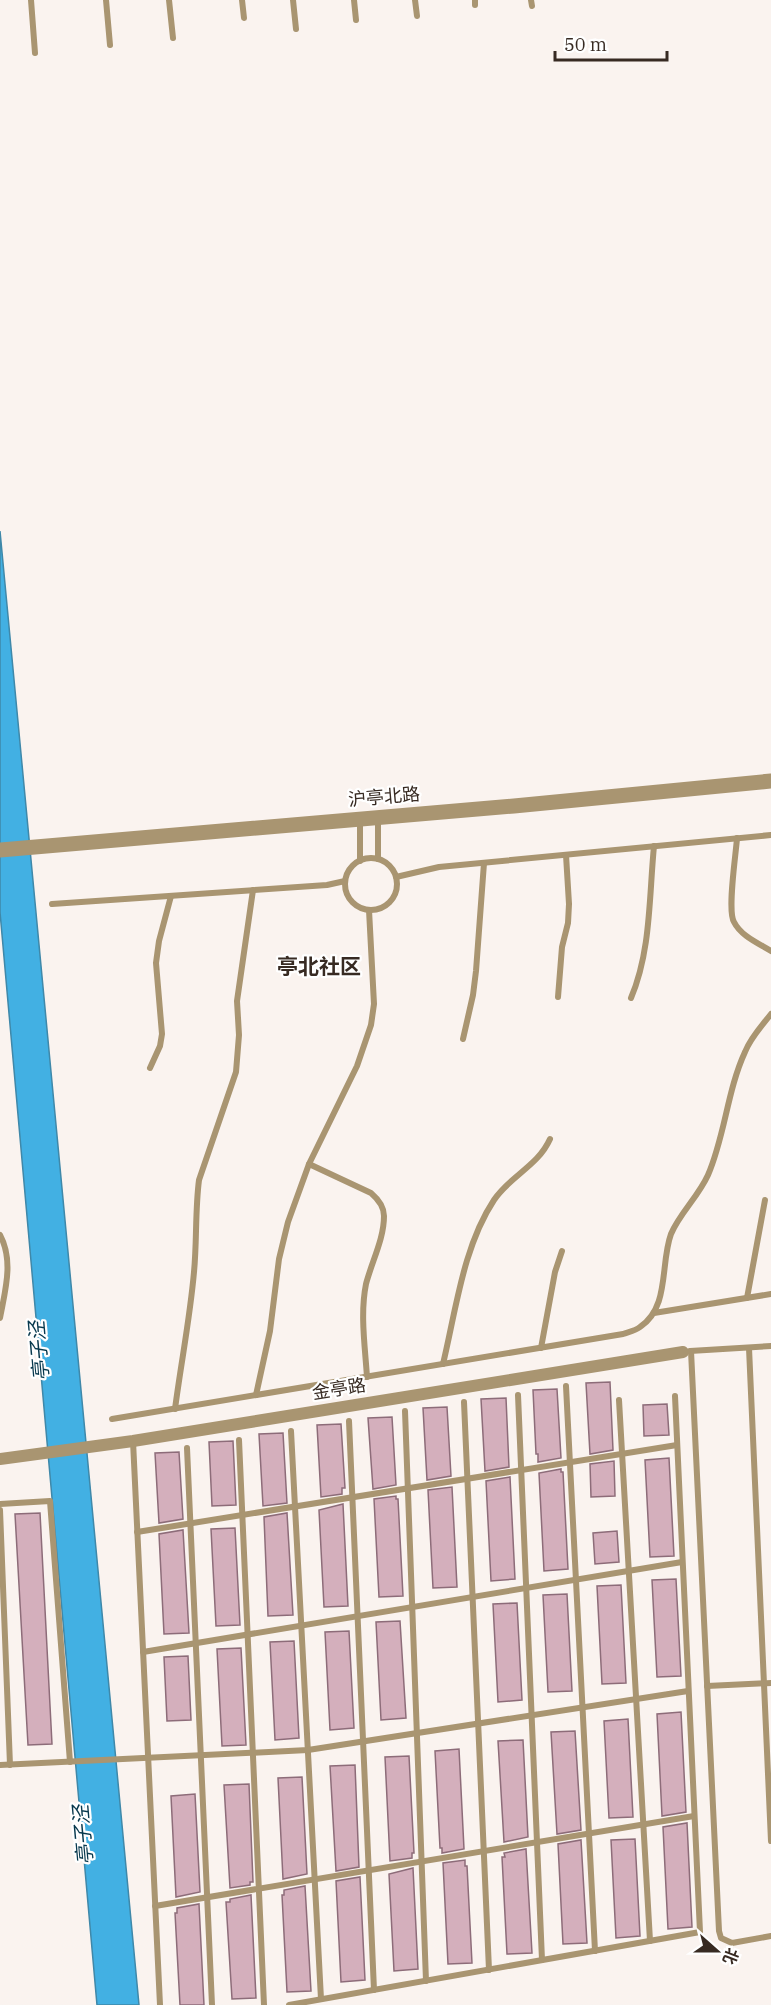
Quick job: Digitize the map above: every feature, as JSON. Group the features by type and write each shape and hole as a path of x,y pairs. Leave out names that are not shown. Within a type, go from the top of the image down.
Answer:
{"street":[{"name":"沪亭北路","path":"0,850 378,818 771,781"},
{"name":"金亭路","path":"0,1459 133,1441 687,1351"}],"lane":[{"path":"31,0 35,53"},
{"path":"106,0 110,45"},
{"path":"168,0 173,38"},
{"path":"242,0 244,18"},
{"path":"293,0 296,29"},
{"path":"354,0 356,20"},
{"path":"415,0 417,16"},
{"path":"378,818 378,859"},
{"path":"360,819 360,861"},
{"path":"396,877 439,867 771,835"},
{"path":"737,838 732,921 743,933 771,951"},
{"path":"631,998 640,977 644,955 654,846"},
{"path":"558,997 562,947 568,923 566,855"},
{"path":"369,858 378,859 392,869 397,886 391,901 384,906 369,910 361,908 348,897 345,881 353,866 360,861 369,858"},
{"path":"463,1039 475,979 484,863"},
{"path":"52,904 327,885 345,881"},
{"path":"175,1409 194,1275 199,1180 236,1072 239,1035 237,1001 253,890"},
{"path":"150,1068 160,1046 162,1034 156,963 159,940 171,896"},
{"path":"256,1395 270,1331 279,1259 288,1222 309,1164 357,1066 371,1025 374,1004 369,910"},
{"path":"112,1419 623,1334 639,1328 654,1313 661,1295 671,1234 698,1195 708,1174 741,1060 752,1037 771,1014"},
{"path":"443,1364 465,1270 478,1233 495,1200 515,1177 537,1161 545,1151 550,1139"},
{"path":"309,1164 371,1192 379,1200 384,1213 382,1229 366,1284 363,1309 367,1377"},
{"path":"747,1298 765,1200"},
{"path":"0,1235 6,1246 8,1273 0,1318"},
{"path":"541,1348 555,1272 562,1251"},
{"path":"654,1313 771,1294"},
{"path":"771,1346 687,1351 719,1931 721,1938 732,1943 771,1936"},
{"path":"749,1347 768,1683 771,1841"},
{"path":"566,1386 595,1951"},
{"path":"518,1395 542,1960"},
{"path":"289,2005 700,1932 675,1396"},
{"path":"619,1400 650,1941"},
{"path":"464,1402 489,1970"},
{"path":"405,1411 426,1981"},
{"path":"349,1421 374,1990"},
{"path":"291,1431 321,1999"},
{"path":"239,1440 264,2005"},
{"path":"133,1441 160,2005"},
{"path":"137,1532 677,1445"},
{"path":"187,1448 212,2005"},
{"path":"0,1504 50,1501 70,1762"},
{"path":"0,1509 10,1765"},
{"path":"143,1652 682,1562"},
{"path":"707,1686 768,1683"},
{"path":"0,1766 308,1750 688,1690"},
{"path":"155,1906 694,1816"}],"water":[{"name":"亭子泾","path":"0,531 139,2005 97,2005 0,912"}],"building":[{"path":"610,1382 613,1450 590,1454 586,1383"},
{"path":"557,1389 561,1458 538,1462 533,1390"},
{"path":"506,1398 509,1467 485,1471 481,1399"},
{"path":"667,1404 669,1435 644,1436 643,1405"},
{"path":"447,1407 451,1476 427,1480 423,1408"},
{"path":"392,1417 396,1485 373,1489 368,1418"},
{"path":"341,1424 345,1488 342,1488 342,1494 321,1497 317,1425"},
{"path":"283,1433 287,1503 263,1506 259,1434"},
{"path":"233,1441 236,1505 212,1506 209,1442"},
{"path":"179,1452 183,1519 159,1523 155,1453"},
{"path":"669,1458 674,1556 650,1557 645,1460"},
{"path":"614,1461 615,1496 591,1497 590,1464"},
{"path":"561,1469 568,1569 544,1571 539,1473"},
{"path":"510,1477 515,1579 491,1581 486,1481"},
{"path":"452,1487 457,1587 433,1588 428,1490"},
{"path":"396,1496 403,1596 379,1597 374,1499"},
{"path":"343,1504 348,1606 324,1607 319,1510"},
{"path":"40,1513 52,1744 28,1745 15,1514"},
{"path":"287,1513 293,1615 268,1616 264,1517"},
{"path":"235,1528 240,1625 216,1626 211,1529"},
{"path":"183,1530 189,1633 164,1634 159,1534"},
{"path":"617,1531 619,1562 595,1564 593,1533"},
{"path":"676,1579 681,1676 657,1677 652,1580"},
{"path":"621,1585 626,1683 602,1684 597,1586"},
{"path":"567,1594 572,1691 548,1692 543,1595"},
{"path":"517,1603 522,1700 498,1702 493,1604"},
{"path":"400,1621 406,1718 381,1720 376,1622"},
{"path":"349,1631 354,1728 330,1730 325,1632"},
{"path":"294,1641 299,1738 275,1740 270,1642"},
{"path":"241,1648 246,1745 222,1746 217,1649"},
{"path":"188,1656 191,1720 167,1721 164,1657"},
{"path":"681,1712 686,1812 662,1816 657,1714"},
{"path":"628,1719 633,1817 609,1818 604,1721"},
{"path":"575,1731 581,1830 557,1834 551,1732"},
{"path":"523,1740 528,1837 504,1842 498,1741"},
{"path":"459,1749 464,1849 442,1853 435,1751"},
{"path":"409,1756 414,1853 412,1853 412,1858 390,1861 385,1757"},
{"path":"355,1765 359,1867 336,1871 330,1766"},
{"path":"302,1777 307,1874 283,1879 278,1778"},
{"path":"249,1784 253,1882 250,1882 250,1885 230,1888 224,1785"},
{"path":"195,1794 200,1892 176,1897 171,1796"},
{"path":"687,1823 692,1927 668,1929 663,1827"},
{"path":"635,1839 640,1936 616,1938 611,1840"},
{"path":"581,1840 587,1943 563,1944 558,1844"},
{"path":"526,1849 532,1953 507,1954 502,1857 505,1857 504,1853"},
{"path":"465,1860 472,1963 448,1964 443,1863"},
{"path":"413,1868 418,1969 394,1971 389,1874"},
{"path":"360,1877 365,1980 341,1982 336,1881"},
{"path":"305,1886 311,1991 287,1992 282,1895 284,1895 284,1890"},
{"path":"251,1895 256,1998 232,1999 226,1902 230,1902 230,1899"},
{"path":"199,1904 204,2005 180,2005 175,1913 177,1913 177,1908"}],"district":[{"name":"亭北社区","path":"319,967"}]}
